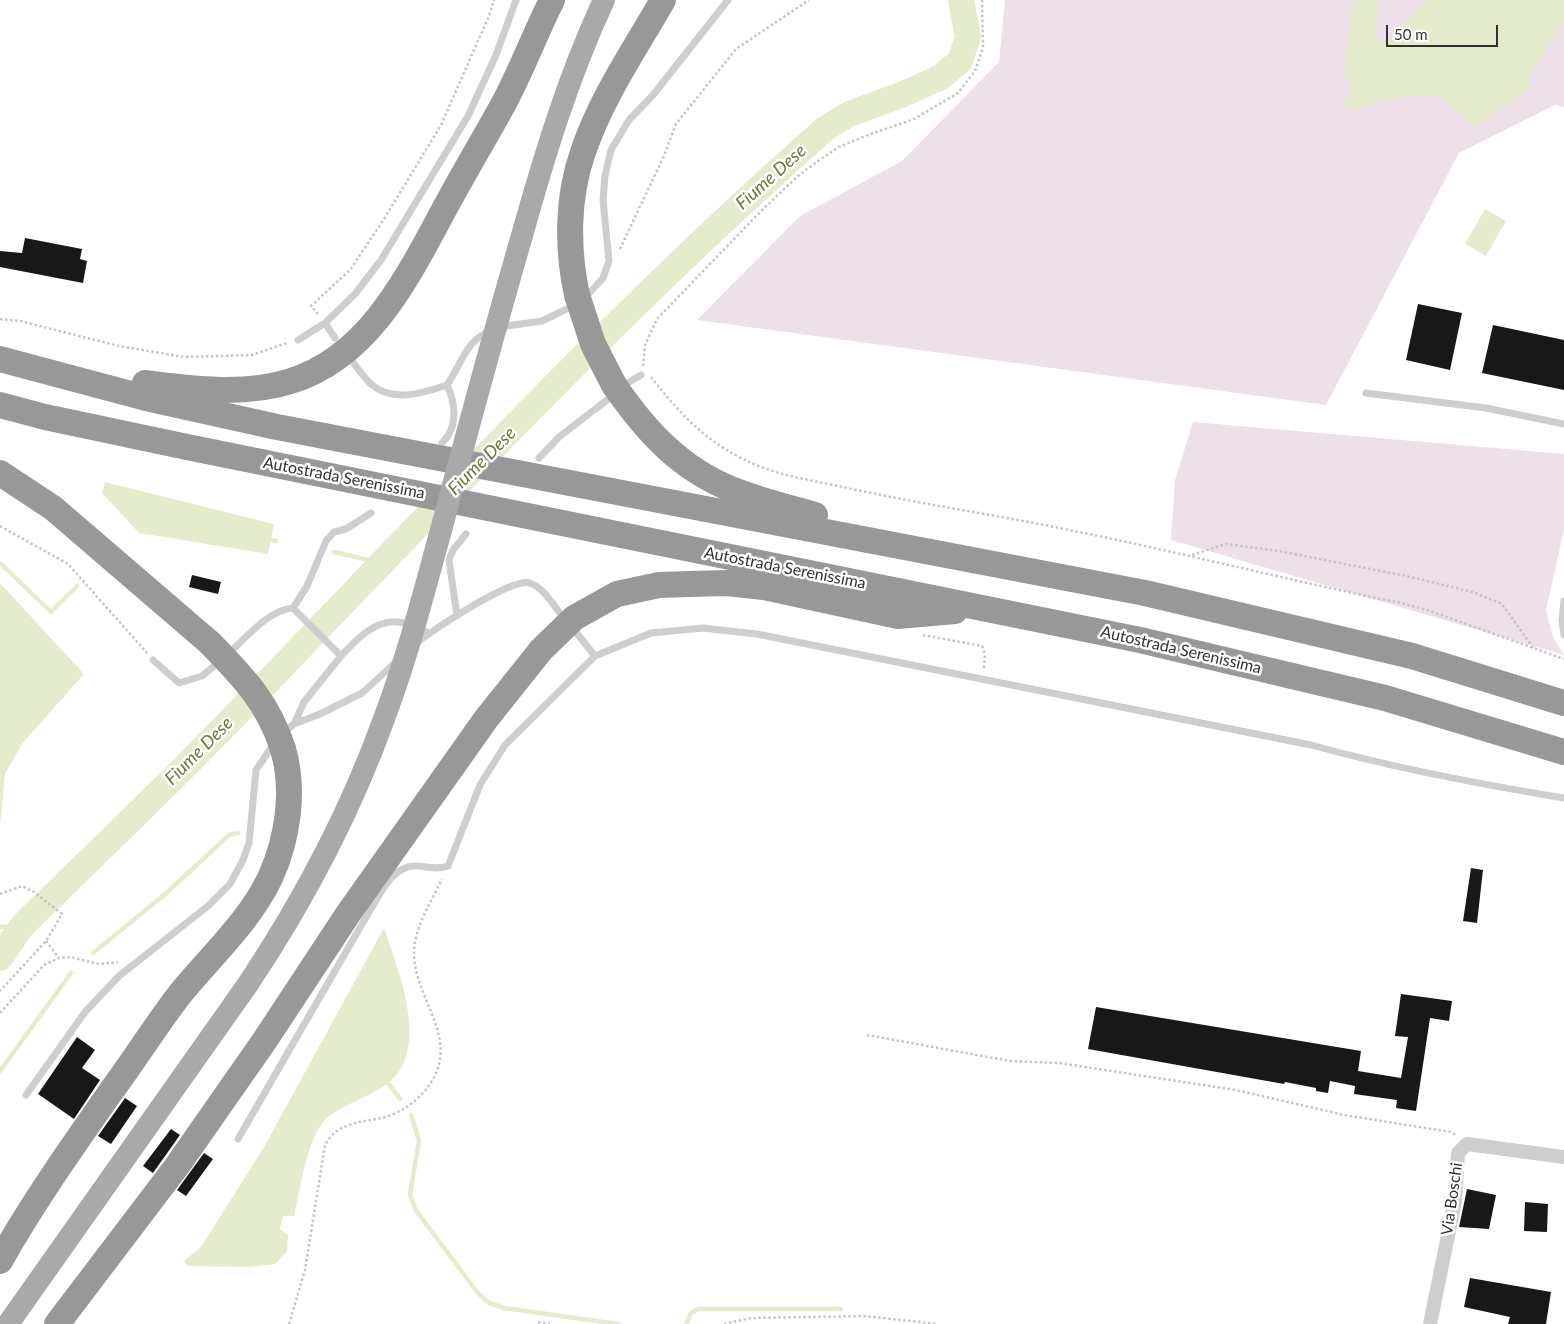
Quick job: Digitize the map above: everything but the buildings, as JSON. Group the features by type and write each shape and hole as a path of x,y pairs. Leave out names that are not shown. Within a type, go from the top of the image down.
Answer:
{"highway":[{"path":"6,360 72,365 144,383 239,390 292,381 330,363 362,336 396,294 504,102 552,0"},
{"path":"663,0 602,108 582,152 572,198 573,276 577,295 593,344 618,388 638,419 659,442 695,471 731,489 821,517 930,540 994,563"},
{"path":"6,360 146,398 278,427 440,451 492,469 1145,593 1412,656 1564,703"},
{"name":"Autostrada Serenissima","path":"0,405 83,425 1140,640 1376,696 1564,752"},
{"path":"0,473 53,508 210,643 251,685 276,726 287,765 289,796 278,857 269,879 245,917 179,995 39,1195 0,1261"},
{"path":"57,1324 177,1166 265,1040 348,914 486,719 541,650 574,618 617,594 659,585 726,583 764,587 898,616 984,608"}],"main road":[{"path":"8,1324 248,984 289,919 326,851 357,788 386,716 412,633 547,149 574,69 604,0"}],"street":[{"name":"Via Boschi","path":"1430,1324 1454,1201 1458,1153 1467,1144 1564,1157"}],"lane":[{"path":"298,340 325,323 355,294 380,260 468,116 496,54 516,0"},
{"path":"351,360 372,385 384,392 398,395 424,393 447,385 458,368 466,349 480,335 506,325 542,321 567,310 591,293 604,278 609,261 603,200 605,176 611,150 629,120 728,0"},
{"path":"325,323 335,338"},
{"path":"539,458 559,437 618,388 641,375"},
{"path":"440,451 450,436 454,417 454,399 447,385"},
{"path":"1366,393 1486,408 1564,424"},
{"path":"293,608 307,586 326,541 334,532 346,530 371,513"},
{"path":"458,616 449,560 453,550 466,534"},
{"path":"26,1095 85,1012 137,960 208,906 230,884 244,860 249,843 256,770 273,743 294,724 320,714 362,693 429,632 512,584 523,581 533,583 562,616"},
{"path":"1564,601 1562,620 1564,635"},
{"path":"293,608 341,656"},
{"path":"153,660 179,683 202,676 273,615 284,609 293,608"},
{"path":"294,724 304,702 341,656 360,636 374,626 402,620 429,632"},
{"path":"238,1139 369,912 392,877 400,869 414,866 437,870 448,866 480,785 505,745 595,656 651,633 703,628 758,634 983,681 1311,745 1377,763 1448,779 1564,798"},
{"path":"575,631 595,656"}],"path":[{"path":"325,323 311,306 350,270 384,219 441,125 490,16 494,0"},
{"path":"609,261 625,240 676,124 736,49 808,0"},
{"path":"982,0 983,48 975,71 958,93 914,119 839,147 798,176 656,319 645,345 641,375 650,376 679,412 701,433 730,452 762,467 872,494 1043,525 1191,555 1430,611 1564,659"},
{"path":"0,319 20,321 118,346 184,357 252,355 298,340"},
{"path":"0,526 68,564 153,660"},
{"path":"1191,555 1226,544 1235,545 1406,576 1473,592 1502,604 1534,649"},
{"path":"919,634 982,646 985,655 983,681"},
{"path":"289,1324 305,1270 324,1145 336,1132 349,1125 386,1116 405,1108 426,1090 438,1064 440,1050 438,1031 416,971 414,953 416,934 448,866"},
{"path":"0,894 22,886 34,892 62,914 46,941 0,990"},
{"path":"46,941 59,958"},
{"path":"0,1013 44,965 59,958 70,957 98,964 137,960"},
{"path":"868,1035 1010,1061 1059,1063 1236,1090 1344,1115 1451,1132 1467,1144"},
{"path":"724,1324 751,1318 864,1316 938,1324"},
{"path":"538,1322 550,1324"}],"shaded area":[{"path":"1005,0 1564,0 1564,107 1555,105 1459,153 1326,405 697,320 800,216 902,161 999,62"},
{"path":"1359,0 1376,0 1378,10 1374,37 1385,43 1429,0 1564,0 1564,18 1561,26 1530,74 1529,89 1475,127 1440,97 1409,96 1352,109 1340,102 1352,91 1344,72 1352,3"},
{"path":"1485,209 1506,221 1486,256 1465,244"},
{"path":"1193,422 1564,454 1564,530 1546,610 1553,637 1564,655 1171,540 1175,480"},
{"path":"105,482 274,524 268,554 139,533 102,493"},
{"path":"0,583 84,674 22,744 5,774 0,827"},
{"path":"384,928 397,965 408,1009 410,1031 407,1051 400,1070 387,1084 330,1116 318,1129 309,1152 294,1216 283,1216 280,1229 288,1235 287,1251 275,1264 249,1267 188,1266 184,1261 201,1247 264,1147"}],"waterway":[{"name":"Fiume Dese","path":"0,958 22,926 196,755 443,499 593,347 747,199 826,128 849,114 904,94 941,77 960,61 968,37 961,0"},
{"path":"265,538 276,541"},
{"path":"334,552 381,563"},
{"path":"0,563 51,612 77,586"},
{"path":"93,953 163,896 229,835 238,833"},
{"path":"0,927 22,926"},
{"path":"0,1071 71,973"},
{"path":"389,1084 400,1099"},
{"path":"411,1115 419,1141 410,1194 415,1209 477,1292 489,1303 504,1308 618,1324"},
{"path":"686,1324 691,1313 698,1309 841,1309"}]}
